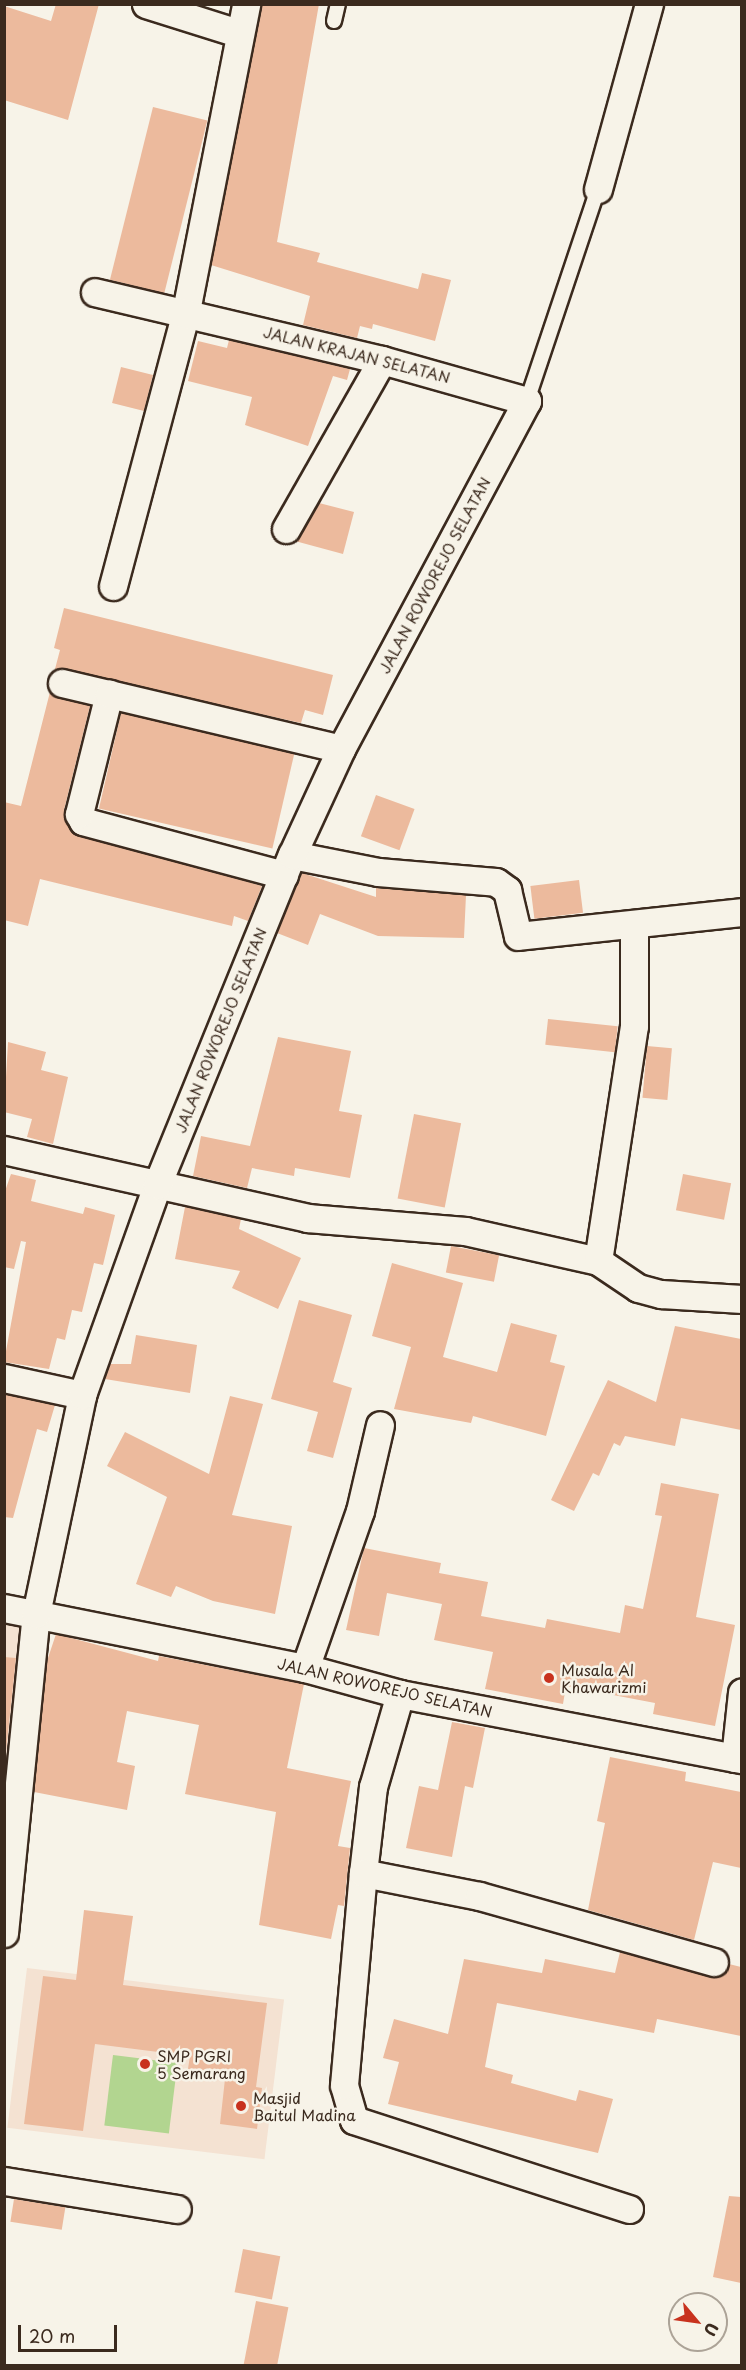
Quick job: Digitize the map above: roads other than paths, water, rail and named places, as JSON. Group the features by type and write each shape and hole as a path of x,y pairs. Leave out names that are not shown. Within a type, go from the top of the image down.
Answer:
{"street":[{"path":"146,4 238,33"},
{"path":"113,586 186,311 238,33 246,4"},
{"path":"598,189 649,4"},
{"name":"JALAN KRAJAN SELATAN","path":"95,292 186,311 382,360 527,402"},
{"path":"286,529 382,360"},
{"name":"JALAN ROWOREJO SELATAN","path":"4,1933 36,1614 82,1395 157,1185 288,865 341,748 527,402"},
{"path":"62,683 341,748"},
{"path":"109,694 79,814 82,821 288,865 496,882 507,890 518,936 634,927 741,912"},
{"path":"598,1261 634,1026 634,927"},
{"path":"4,1150 307,1218 465,1231 598,1261 638,1288 741,1299"},
{"path":"4,1378 82,1395"},
{"path":"304,1668 360,1511 380,1425"},
{"name":"JALAN ROWOREJO SELATAN","path":"4,1608 304,1668 400,1694 738,1758 741,1692"},
{"path":"400,1694 373,1787 363,1873 344,2085 354,2120 629,2209"},
{"path":"363,1873 479,1896 714,1962"},
{"path":"4,2181 177,2209"}],"lane":[{"path":"333,21 338,4"},
{"path":"527,402 598,189"}],"place":[{"name":"Musala Al Khawarizmi","path":"549,1678"},
{"name":"SMP PGRI 5 Semarang","path":"145,2064"},
{"name":"Masjid Baitul Madina","path":"241,2106"}]}
